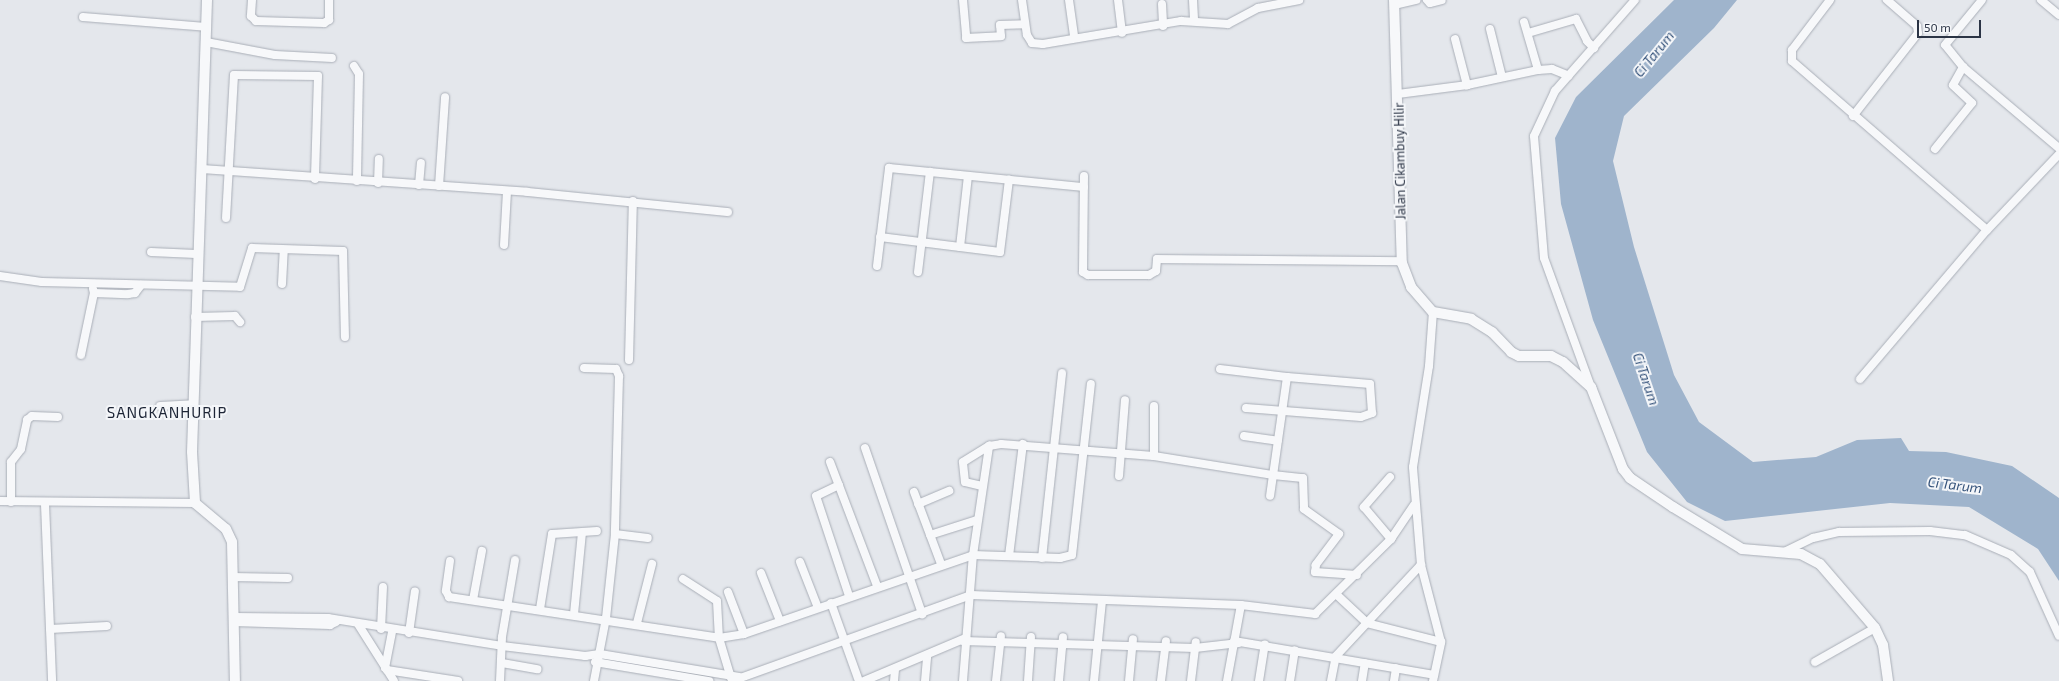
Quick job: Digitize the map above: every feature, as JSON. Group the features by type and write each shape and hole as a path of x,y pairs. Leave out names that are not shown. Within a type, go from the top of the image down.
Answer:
{"street":[{"path":"195,503 194,404 196,254 202,169 207,0"},
{"path":"252,0 251,16 256,21 324,23 329,20 330,0"},
{"path":"963,0 966,38 1001,36 1000,26 1025,24"},
{"path":"1022,0 1027,35 1036,44 1074,37 1122,32 1194,21 1228,24 1258,8 1299,0"},
{"path":"1069,0 1074,37"},
{"path":"1118,0 1122,32"},
{"path":"1193,0 1194,21"},
{"path":"1394,2 1416,0"},
{"path":"1426,0 1430,3 1442,0"},
{"path":"1635,0 1548,100 1534,136 1536,186 1544,258 1591,387 1619,459 1630,478 1732,545 1753,552 1784,552 1801,554 1820,564 1876,628 1882,645 1888,681"},
{"path":"1830,0 1790,56 1853,116 1987,230"},
{"path":"1853,116 1918,33 1917,26 1887,0"},
{"path":"1982,0 1945,46 1963,67 2059,148"},
{"path":"2041,0 2059,15"},
{"name":"Jalan Cikambuy Hilir","path":"1394,2 1402,261 1410,287 1438,313"},
{"path":"1162,4 1163,26"},
{"path":"83,17 206,27"},
{"path":"1528,32 1576,19 1587,42 1594,48"},
{"path":"1524,22 1538,70"},
{"path":"1490,29 1502,78"},
{"path":"1455,38 1467,85"},
{"path":"206,42 246,48 275,55 332,58"},
{"path":"354,66 360,74 357,181"},
{"path":"1935,149 1972,103 1953,85 1963,67"},
{"path":"1398,94 1467,85 1538,70 1552,69 1568,76"},
{"path":"226,218 227,171 233,76 316,76 315,179"},
{"path":"439,186 445,98"},
{"path":"1860,379 1987,230 2059,154"},
{"path":"378,183 379,159"},
{"path":"419,185 421,163"},
{"path":"877,266 889,168 1084,187"},
{"path":"202,169 315,179 439,186 633,201 728,212"},
{"path":"918,272 930,172"},
{"path":"960,247 968,176"},
{"path":"1084,176 1083,272 1088,276 1149,275 1156,271 1157,258 1402,261"},
{"path":"880,237 1000,252 1009,180"},
{"path":"504,246 507,191"},
{"path":"629,360 633,201"},
{"path":"0,276 110,289 196,285 242,287 249,250 345,253 345,337"},
{"path":"282,284 284,250"},
{"path":"151,252 196,254"},
{"path":"81,355 93,288"},
{"path":"864,681 927,657 966,640 1063,641 1097,645 1133,643 1195,645 1235,643 1265,644 1396,668 1434,678 1441,642 1422,566 1414,505 1413,467 1438,313 1475,322 1519,356 1555,357 1591,387"},
{"path":"195,317 235,316 240,322"},
{"path":"584,368 613,368 619,373 614,534 606,618 594,681"},
{"path":"1220,368 1287,377 1370,384 1372,413 1361,417 1246,408"},
{"path":"1042,558 1062,373"},
{"path":"1270,496 1287,377"},
{"path":"450,561 446,595 638,623 719,638 744,634 908,575 973,555 1042,558 1072,554 1091,384"},
{"path":"1119,476 1126,400"},
{"path":"160,406 194,404"},
{"path":"1154,406 1154,456"},
{"path":"11,502 11,462 22,449 27,420 32,416 58,418"},
{"path":"1244,436 1278,441"},
{"path":"1009,556 1023,444"},
{"path":"982,486 965,482 963,462 989,446 1023,444 1154,456 1273,475 1303,478 1304,509 1339,534 1316,565 1315,572 1357,575"},
{"path":"963,681 973,555 989,446"},
{"path":"865,448 922,614"},
{"path":"830,462 877,586"},
{"path":"1390,477 1364,507 1391,539"},
{"path":"839,485 816,496 849,596"},
{"path":"918,504 949,491"},
{"path":"914,492 940,564"},
{"path":"0,501 45,504 195,503 229,533 234,620 235,681"},
{"path":"45,504 52,681"},
{"path":"234,620 330,625 336,622 358,624 381,629 502,646 585,656 600,654 729,678 845,642 971,595 1241,605 1311,616 1321,612 1391,539 1414,505"},
{"path":"930,535 977,520"},
{"path":"1784,552 1813,538 1839,532 1930,531 1965,535 2011,555 2030,572 2059,636"},
{"path":"540,609 551,536 597,532"},
{"path":"574,614 582,533"},
{"path":"614,534 648,538"},
{"path":"474,600 482,552"},
{"path":"500,681 502,646 514,560"},
{"path":"800,562 818,608"},
{"path":"638,623 652,564"},
{"path":"1331,681 1336,656 1422,566"},
{"path":"761,573 780,622"},
{"path":"232,577 288,578"},
{"path":"683,579 715,598 719,608 719,638 729,678"},
{"path":"381,629 383,586"},
{"path":"409,633 415,591"},
{"path":"728,592 744,634"},
{"path":"1337,595 1366,623 1441,642"},
{"path":"1094,681 1102,601"},
{"path":"831,603 859,681"},
{"path":"1227,681 1241,605"},
{"path":"358,624 394,681"},
{"path":"50,629 107,626"},
{"path":"1815,662 1876,628"},
{"path":"386,669 392,630"},
{"path":"996,681 1001,640"},
{"path":"1028,681 1031,641"},
{"path":"1059,681 1063,641"},
{"path":"1129,681 1133,643"},
{"path":"1161,681 1165,644"},
{"path":"1259,681 1265,644"},
{"path":"1191,681 1195,645"},
{"path":"1290,681 1295,650"},
{"path":"585,656 598,664 709,681"},
{"path":"925,681 927,657"},
{"path":"502,663 537,669"},
{"path":"1362,681 1365,663"},
{"path":"1394,681 1396,668"},
{"path":"386,669 458,681"},
{"path":"894,681 895,669"}],"water":[{"name":"Ci Tarum","path":"1674,0 1737,0 1714,28 1624,116 1613,161 1634,247 1674,375 1699,422 1753,462 1816,457 1857,440 1901,438 1909,451 1946,452 2012,466 2059,498 2059,581 2038,549 1969,507 1890,503 1725,521 1687,502 1647,452 1593,320 1561,204 1555,138 1576,97"}],"district":[{"name":"SANGKANHURIP","path":"167,413"}]}
